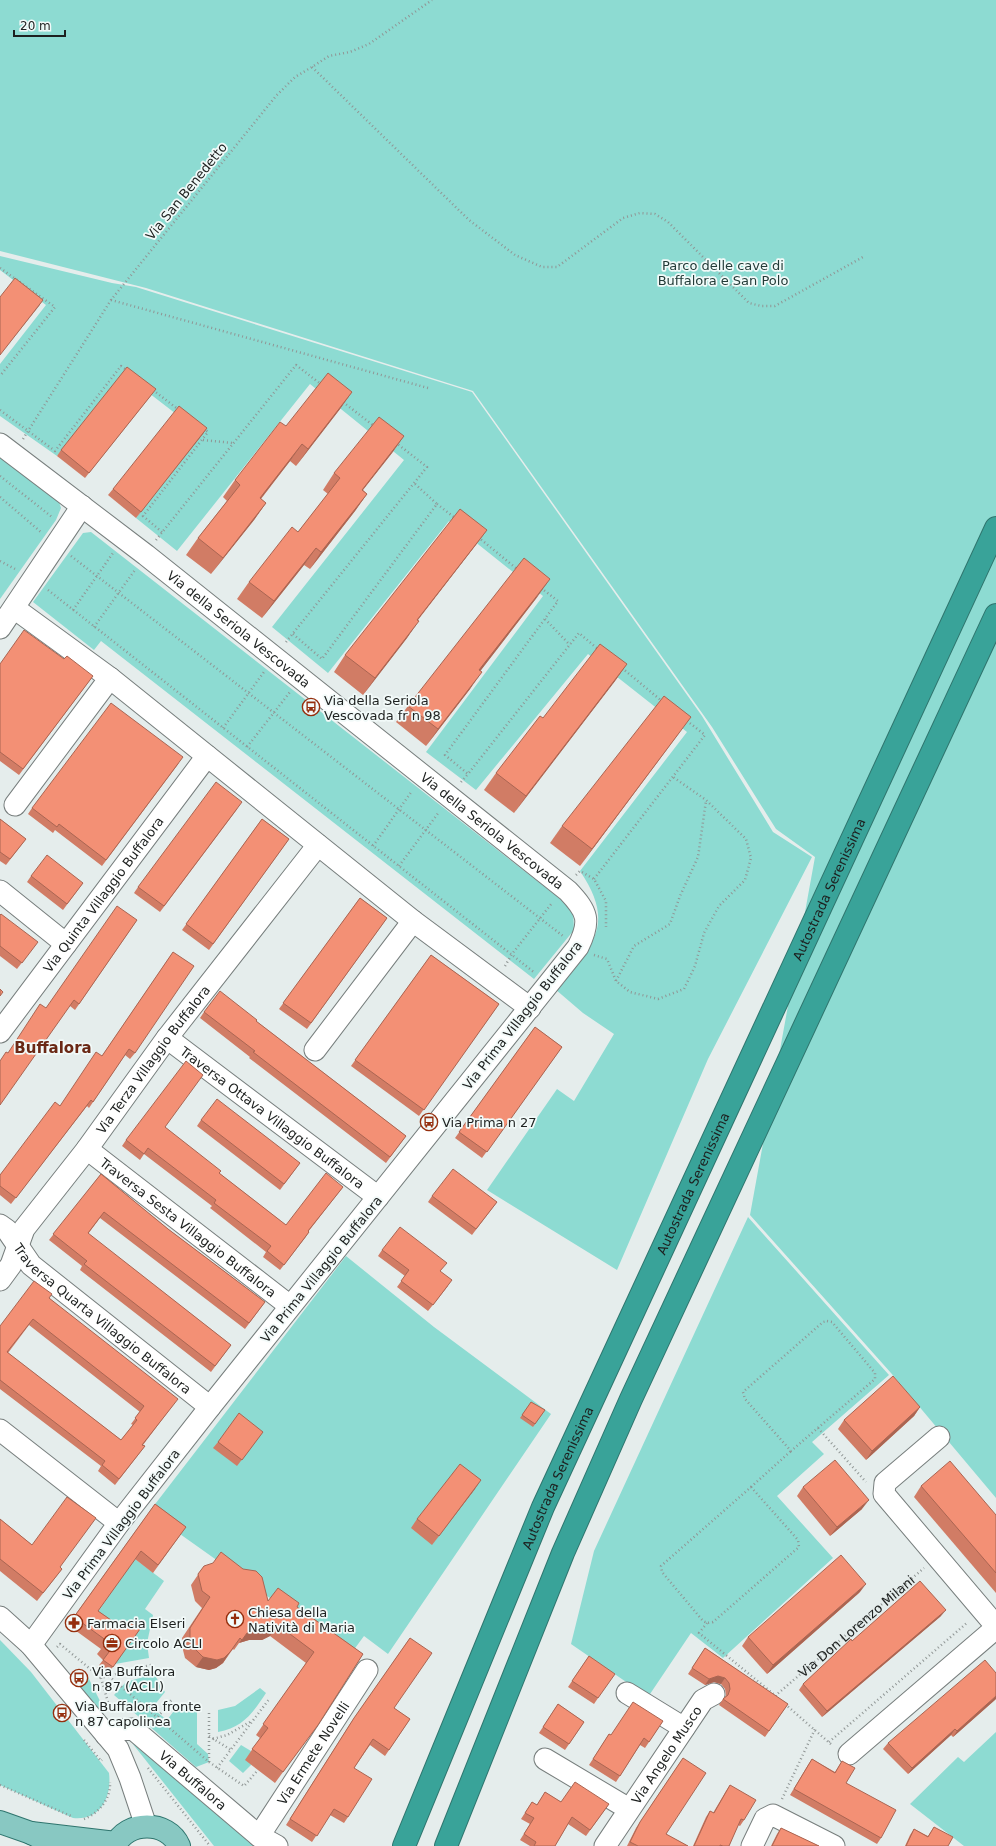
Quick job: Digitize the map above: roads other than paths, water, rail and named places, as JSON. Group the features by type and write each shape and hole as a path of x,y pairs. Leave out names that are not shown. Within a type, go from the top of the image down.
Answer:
{"highway":[{"name":"Autostrada Serenissima","path":"404,1846 543,1506 996,528"},
{"path":"446,1846 563,1553 628,1407 996,615"}],"main road":[{"path":"0,1822 31,1833 54,1846"},
{"path":"31,1833 116,1845 123,1835 133,1829 146,1826 158,1828 169,1833 179,1846"}],"street":[{"name":"Via della Seriola Vescovada","path":"7,449 146,555 566,890"},
{"path":"0,628 14,608 23,575 55,544 82,506"},
{"path":"14,608 110,678 413,921 530,1008"},
{"path":"14,805 110,678"},
{"name":"Via Quinta Villaggio Buffalora","path":"0,1032 207,756"},
{"name":"Via Terza Villaggio Buffalora","path":"0,1280 11,1265 24,1229 87,1149 167,1038 318,845"},
{"name":"Via Prima Villaggio Buffalora","path":"31,1645 119,1523 290,1306 530,1008 547,983 590,950 585,933 587,919 582,906 566,890"},
{"path":"0,891 66,944"},
{"path":"315,1050 413,921"},
{"name":"Traversa Ottava Villaggio Buffalora","path":"167,1038 378,1197"},
{"name":"Traversa Sesta Villaggio Buffalora","path":"87,1149 290,1306"},
{"name":"Traversa Quarta Villaggio Buffalora","path":"0,1225 7,1230 31,1265 210,1407"},
{"path":"0,1430 119,1523"},
{"path":"842,1750 996,1627 885,1498 883,1491 885,1483 939,1437"},
{"path":"0,1617 31,1645 112,1733 130,1778 146,1826"},
{"name":"Via Ermete Novelli","path":"259,1836 367,1670"},
{"path":"627,1693 684,1728"},
{"name":"Via Angelo Musco","path":"605,1846 684,1728 709,1697"},
{"name":"Via Buffalora","path":"112,1733 133,1729 259,1836 277,1846"},
{"name":"Via Angelo Musco","path":"553,1764 629,1809"},
{"path":"752,1846 765,1819 774,1815 834,1846"}],"place":[{"name":"Via della Seriola Vescovada fr n 98","path":"311,707"},
{"name":"Via Prima n 27","path":"429,1122"},
{"name":"Chiesa della Natività di Maria","path":"235,1619"},
{"name":"Farmacia Elseri","path":"74,1623"},
{"name":"Circolo ACLI","path":"112,1643"},
{"name":"Via Buffalora n 87 (ACLI)","path":"79,1678"},
{"name":"Via Buffalora fronte n 87 capolinea","path":"62,1713"}],"district":[{"name":"Buffalora","path":"53,1048"}],"park label":[{"name":"Parco delle cave di Buffalora e San Polo","path":"723,272"}]}
